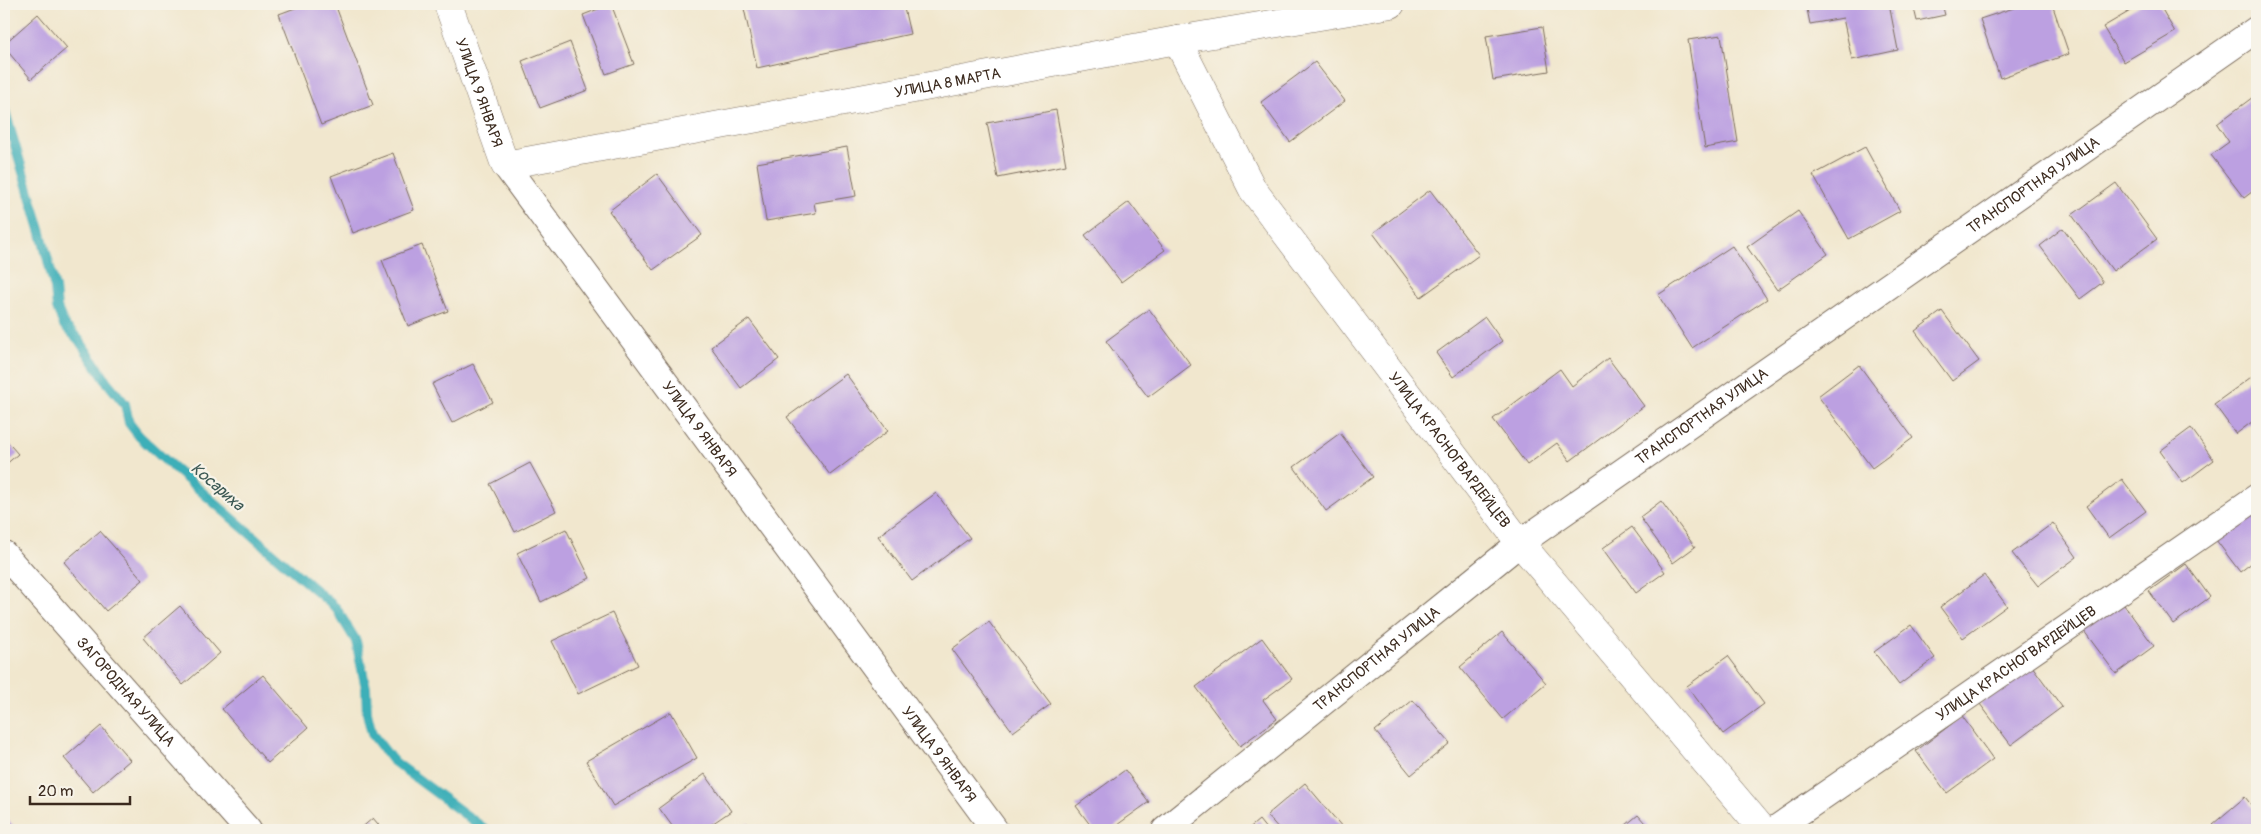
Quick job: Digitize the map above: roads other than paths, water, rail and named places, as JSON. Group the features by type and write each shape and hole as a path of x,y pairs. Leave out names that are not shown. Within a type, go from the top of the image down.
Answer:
{"street":[{"name":"УЛИЦА 9 ЯНВАРЯ","path":"448,4 505,165 995,830"},
{"name":"УЛИЦА 8 МАРТА","path":"505,165 1177,40 1391,4"},
{"name":"ТРАНСПОРТНАЯ УЛИЦА","path":"1165,830 1520,544 2257,29"},
{"name":"УЛИЦА КРАСНОГВАРДЕЙЦЕВ","path":"1177,40 1253,190 1520,544 1763,830"},
{"name":"УЛИЦА КРАСНОГВАРДЕЙЦЕВ","path":"1774,830 2257,497"},
{"name":"ЗАГОРОДНАЯ УЛИЦА","path":"4,554 248,830"}],"waterway":[{"name":"Косариха","path":"4,108 41,233 55,288 57,308 64,325 79,340 107,382 125,404 129,423 139,436 165,460 336,608 356,641 366,688 367,713 372,734 392,760 486,830"}]}
